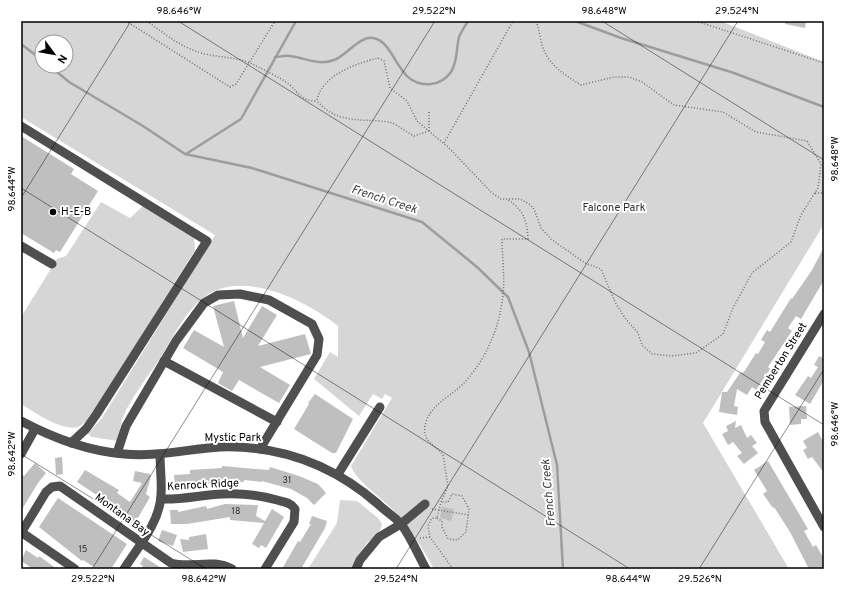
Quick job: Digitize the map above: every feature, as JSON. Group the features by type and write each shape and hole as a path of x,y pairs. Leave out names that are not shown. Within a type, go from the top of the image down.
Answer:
{"street":[{"path":"21,126 207,240 96,415 86,429 71,443"},
{"path":"21,246 52,264"},
{"path":"117,453 126,426 176,341 204,302 218,295 240,294 269,300 312,324 319,339 317,355 260,449"},
{"name":"Pemberton Street","path":"824,314 764,412 765,422 824,527"},
{"path":"164,361 277,422"},
{"path":"338,474 380,407"},
{"name":"Mystic Park","path":"21,421 35,429 71,443 102,451 117,453 160,454 220,448 260,449 286,453 313,462 338,474 366,494 401,524 426,569"},
{"path":"21,454 35,429"},
{"path":"124,569 152,524 161,499 160,454"},
{"name":"Montana Bay","path":"21,532 46,492 52,487 60,486 140,543 171,563 190,567 217,563 232,569"},
{"name":"Kenrock Ridge","path":"161,499 181,500 221,494 240,493 264,496 289,503 295,509 294,522 264,569"},
{"path":"356,569 360,560 379,537 401,524 425,504"},
{"path":"21,532 75,569"}],"path":[{"path":"126,21 230,87 236,84 275,21"},
{"path":"147,21 174,41 190,49 204,54 249,63 289,85 295,92 307,101 317,101 322,106 348,120 391,122 414,136 429,131"},
{"path":"444,143 513,21"},
{"path":"317,101 318,95 329,79 342,73 351,66 378,58 384,60 390,88 393,92 407,101 417,121 444,143 492,193 501,199 520,199 529,204 534,209 541,228 552,239 585,263 601,269 616,304 625,318 638,333 642,345 652,354 672,356 696,353 723,334 734,308 752,274 791,242 801,215 818,188 821,164 807,141 756,132 723,112 674,105 642,82 629,77 614,77 581,85 558,70 548,57 542,47 536,21"},
{"path":"696,21 824,64"},
{"path":"429,111 429,131"},
{"path":"815,193 824,193"},
{"path":"437,518 441,502 448,486 443,455 428,441 425,435 425,426 433,408 462,384 480,363 500,316 503,292 502,239 528,239 525,216 516,205 508,200"},
{"path":"441,502 448,502 452,494 462,496 469,509 466,532 457,540 448,539 442,527 442,521 437,518 432,518 428,526 430,537 453,569"},
{"path":"425,504 430,508 469,515"},
{"path":"420,538 430,537"}],"green space":[{"name":"Falcone Park","path":"21,21 720,21 824,62 824,224 703,423 789,569 434,569 405,524 388,505 369,489 354,472 351,466 392,398 385,394 382,399 373,394 359,416 314,379 330,352 338,357 338,326 310,307 275,292 257,287 239,286 222,288 207,295 199,301 186,316 130,403 122,420 118,441 92,437 88,434 102,418 215,235 21,117"},
{"path":"101,202 130,218 143,206 194,237 195,250 91,417 78,427 65,427 41,416 21,404 21,317 57,259 66,256"},
{"path":"340,500 357,501 378,518 382,524 379,533 367,543 352,569 308,569 337,523"}],"building":[{"path":"786,21 806,21 805,28 785,24"},
{"name":"H-E-B","path":"21,136 74,169 71,174 98,191 60,252 56,250 54,253 21,233"},
{"path":"824,247 824,280 801,319 796,316 788,328 792,331 768,367 770,369 756,390 752,387 747,395 737,389 734,406 738,407 737,415 719,412 722,392 727,392 740,373 744,372 756,353 758,354 765,342 761,340 767,330 770,332 791,298 792,299 812,270"},
{"path":"234,301 243,338 262,306 277,315 258,346 305,334 311,354 260,367 290,385 279,403 239,380 232,391 218,383 223,372 183,348 194,330 224,347 213,306"},
{"path":"819,356 824,357 824,380 810,404 795,395 808,376 811,378 818,367 814,365"},
{"path":"315,394 353,419 336,453 332,453 294,429 309,404 308,403"},
{"path":"806,406 807,419 801,419 801,424 790,425 789,407"},
{"path":"736,421 735,428 741,425 747,438 751,435 757,443 752,446 758,453 744,464 737,456 742,453 733,442 728,445 722,434 728,431 726,426"},
{"path":"818,432 824,443 824,473 812,457 808,459 803,450 807,448 803,441"},
{"path":"62,457 63,474 56,475 55,458"},
{"path":"768,461 808,529 804,531 813,547 816,545 824,559 824,569 809,569 790,532 774,507 773,508 763,494 767,491 754,470"},
{"path":"35,463 46,473 21,511 21,474 24,476"},
{"path":"222,466 269,470 270,467 318,484 326,493 314,505 307,498 291,489 262,481 244,480 244,482 216,480 216,483 175,487 174,475 190,474 190,470 222,468"},
{"path":"85,470 119,490 117,493 130,502 142,483 133,481 135,471 150,474 151,476 146,494 150,497 135,523 129,519 130,517 77,482"},
{"path":"58,498 127,544 111,569 97,569 83,560 82,561 39,527"},
{"path":"225,504 258,505 256,516 265,521 272,509 284,517 266,548 261,545 259,548 252,544 264,523 230,520 230,517 187,524 171,524 170,510 178,510 178,512 206,506 207,509"},
{"path":"442,507 454,509 451,521 440,518"},
{"path":"312,516 327,521 325,528 301,569 282,569 298,541 300,542 311,524 309,524"},
{"path":"162,530 177,535 173,546 158,541"},
{"path":"206,534 208,549 183,552 180,539 189,540 189,537"},
{"path":"26,550 38,558 39,556 57,569 33,569 21,561"},
{"path":"144,557 163,569 141,569 143,566 140,564"}],"waterway":[{"path":"186,154 241,119 296,21"},
{"path":"275,57 288,56 318,62 328,62 339,58 363,40 373,38 381,41 387,47 404,72 411,79 419,83 437,83 447,77 451,72 456,59 459,37 468,21"},
{"path":"575,21 621,38 734,73 824,107"},
{"name":"French Creek","path":"21,44 34,54"},
{"name":"French Creek","path":"60,74 69,82 143,126 185,154 252,168 422,222 477,267 508,297 529,352 557,465 563,569"}],"place":[{"name":"H-E-B","path":"53,212"}]}
